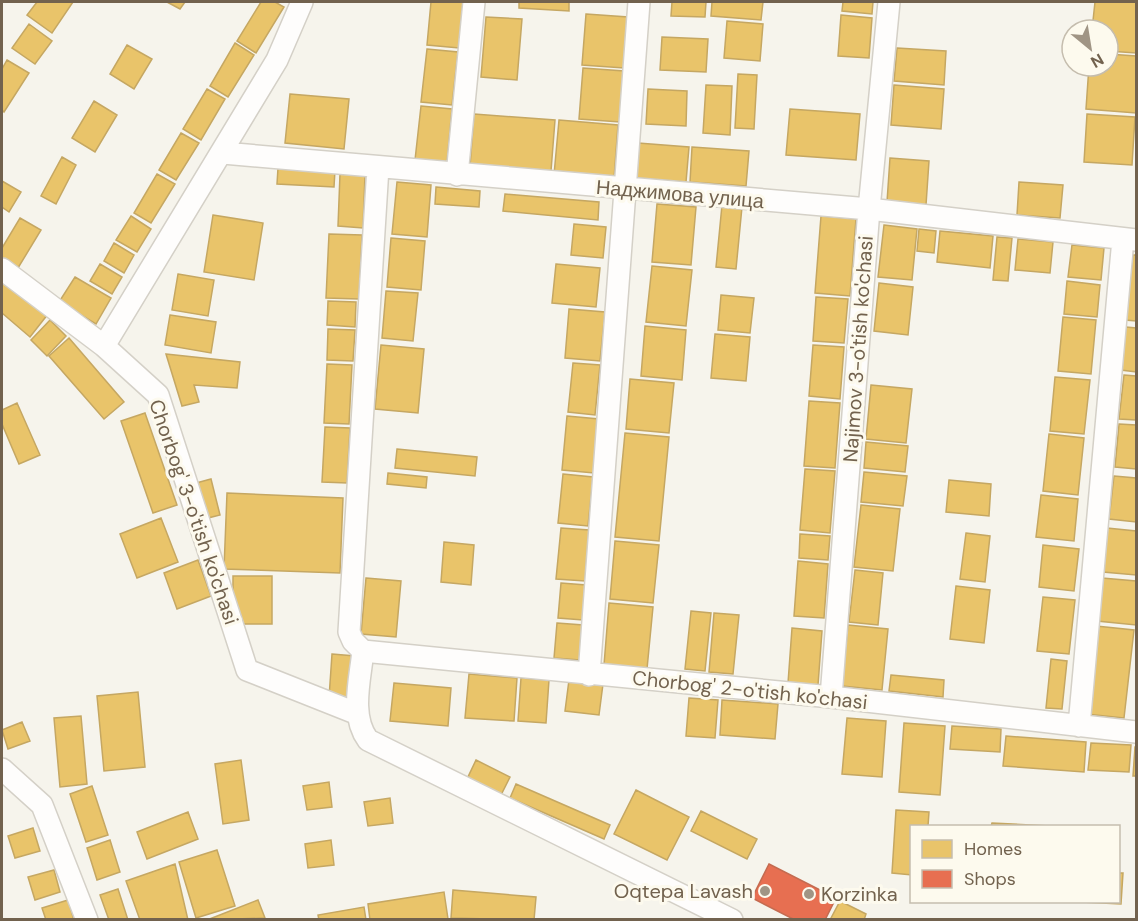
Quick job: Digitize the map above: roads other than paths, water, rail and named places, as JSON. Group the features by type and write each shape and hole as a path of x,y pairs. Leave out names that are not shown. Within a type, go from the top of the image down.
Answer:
{"street":[{"path":"104,346 223,153 277,60 302,2"},
{"path":"457,175 474,2"},
{"path":"589,675 639,2"},
{"name":"Najimov 3-o'tish ko'chasi","path":"831,697 869,209 889,2"},
{"name":"Наджимова улица","path":"223,153 869,209 1130,240"},
{"path":"378,167 349,632 353,641 363,651 358,714 362,732 368,741 732,920"},
{"path":"1079,726 1130,240"},
{"name":"Chorbog' 3-o'tish ko'chasi","path":"2,269 104,346 158,395 247,670 358,714"},
{"name":"Chorbog' 2-o'tish ko'chasi","path":"363,651 831,697 1137,732"},
{"path":"2,769 42,805 87,920"}],"place":[{"name":"Oqtepa Lavash","path":"765,891"},
{"name":"Korzinka","path":"809,894"}]}
